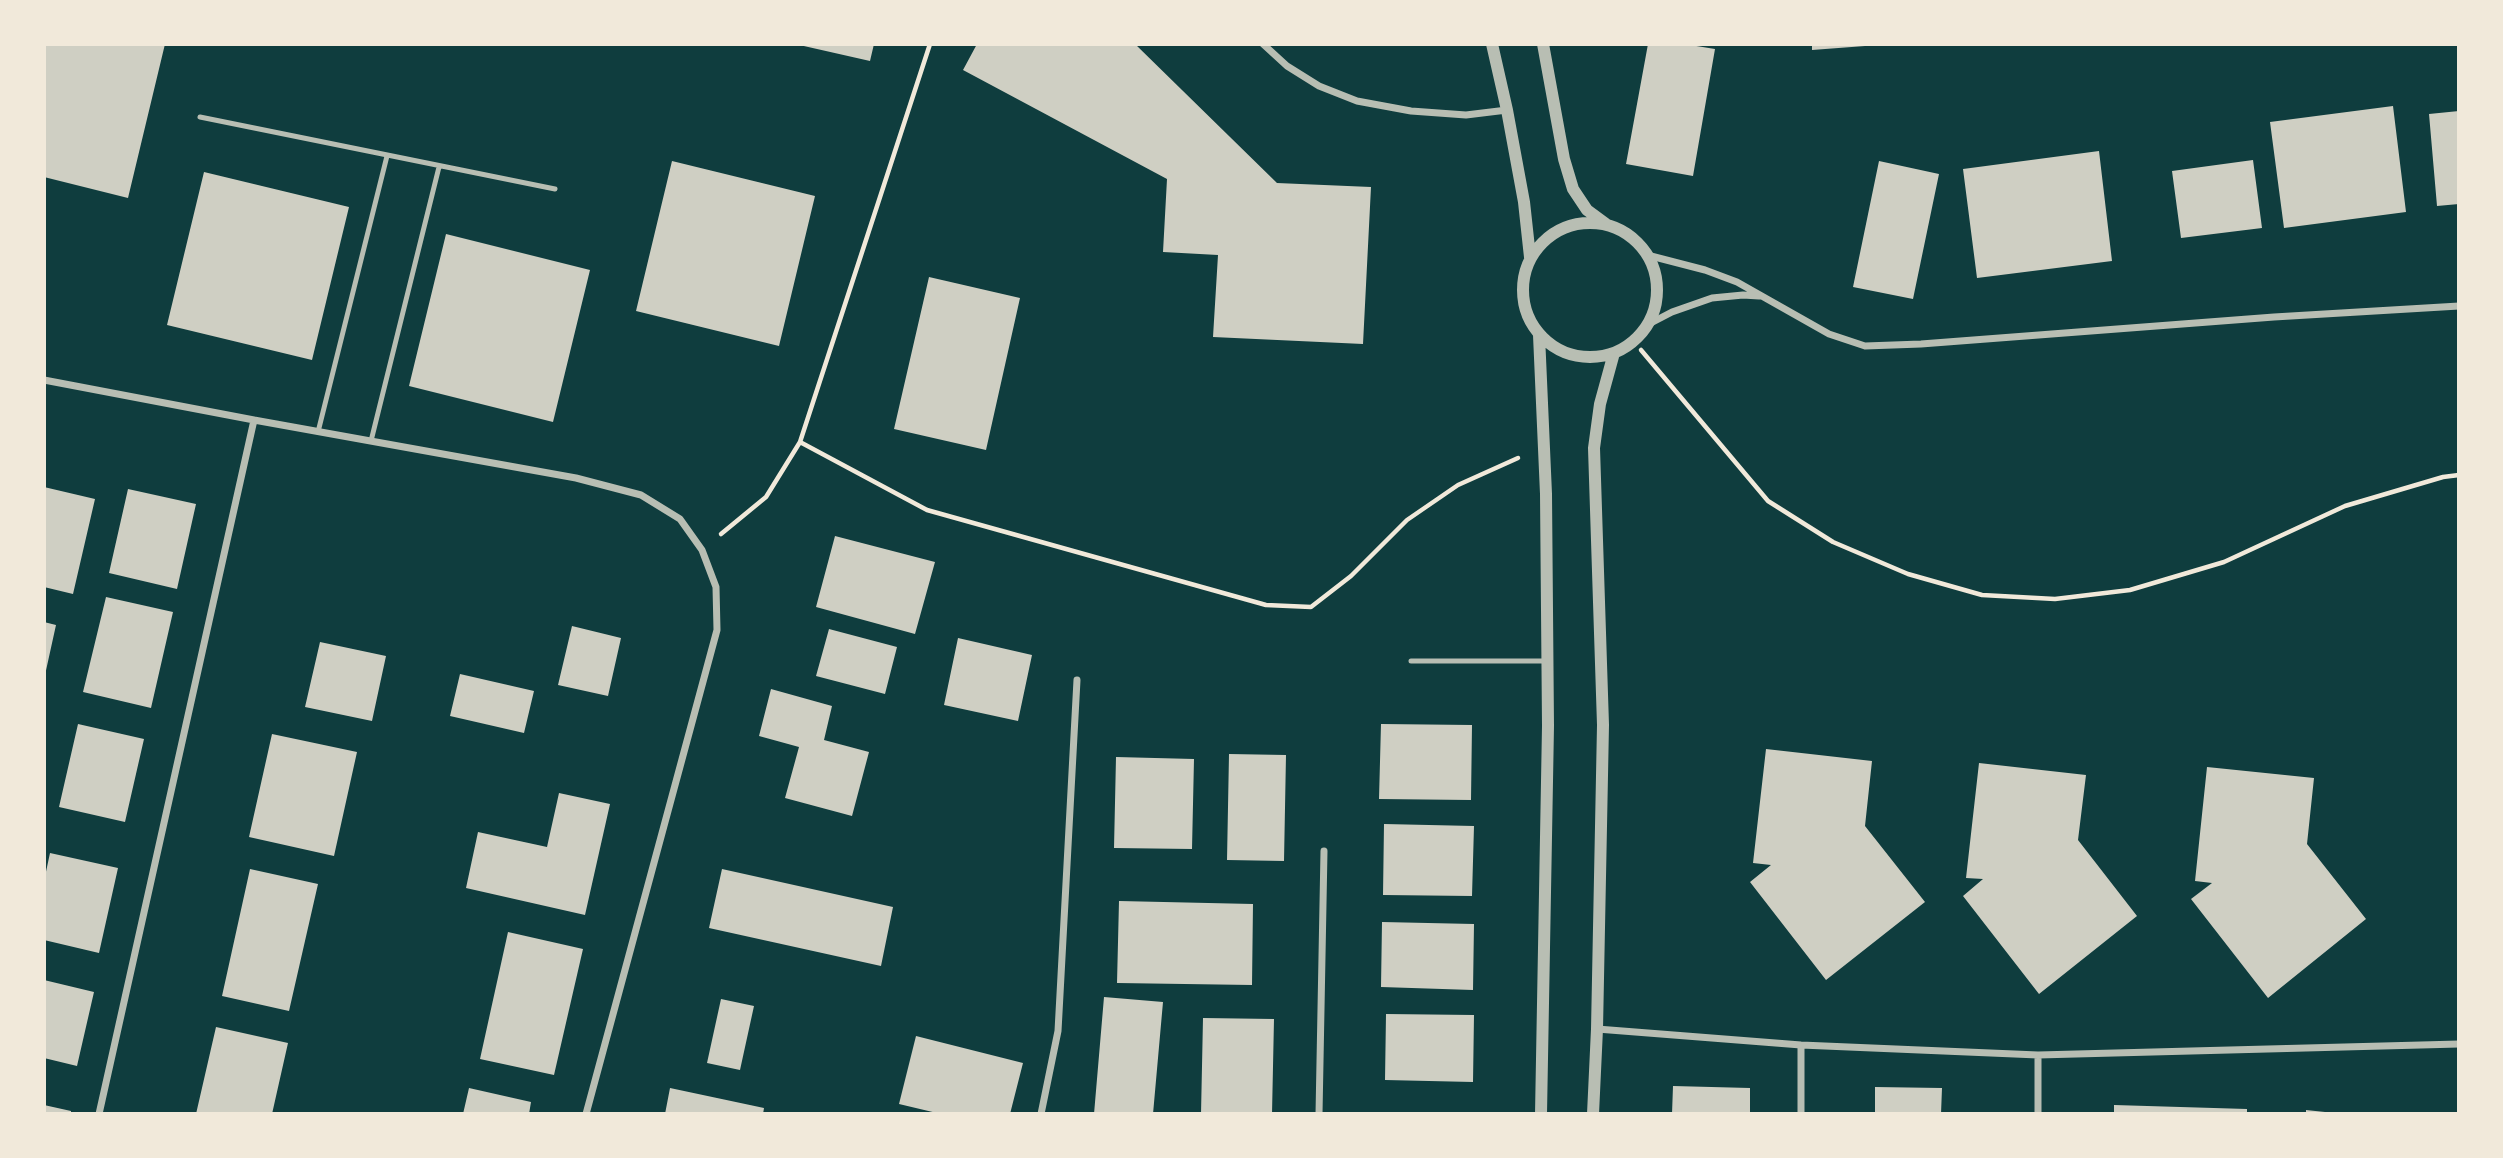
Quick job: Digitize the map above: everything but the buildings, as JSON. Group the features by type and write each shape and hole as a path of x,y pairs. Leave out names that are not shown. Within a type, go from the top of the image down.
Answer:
{"street":[{"path":"1263,44 1287,66 1319,86 1357,101 1411,111 1466,115 1507,110"},
{"path":"1492,44 1524,202 1530,257"},
{"path":"1543,44 1564,159 1573,189 1587,210 1606,224 1630,236 1647,255 1657,290 1655,308 1647,325 1634,341 1614,354 1594,358 1573,356 1554,348 1539,335 1528,317 1522,297 1523,277 1530,257 1544,240 1563,228 1585,223 1606,224"},
{"path":"1647,255 1705,270 1763,296 1829,334 1865,346 2459,306"},
{"path":"1647,325 1672,312 1712,298 1763,296"},
{"path":"1539,335 1545,447 1547,661 1542,1114"},
{"path":"1593,1114 1603,725 1594,448 1600,404 1614,354"},
{"path":"44,380 576,478 641,495 680,519 702,550 716,587 717,630 586,1114"},
{"path":"99,1114 254,420"},
{"path":"1041,1114 1058,1031 1077,680"},
{"path":"1319,1114 1324,851"},
{"path":"1597,1029 1801,1045 2038,1055 2459,1044"},
{"path":"1801,1045 1801,1114"},
{"path":"2038,1055 2038,1114"}],"lane":[{"path":"200,117 555,189"},
{"path":"318,432 387,156"},
{"path":"371,441 439,167"},
{"path":"1410,661 1547,661"}],"path":[{"path":"702,550 766,497 800,442 930,44"},
{"path":"1634,341 1768,501 1833,542 1908,574 1982,595 2055,599 2130,590 2224,562 2345,506 2459,475"},
{"path":"800,442 927,510 1266,605 1311,607 1351,576 1407,520 1458,485 1545,447"}]}
